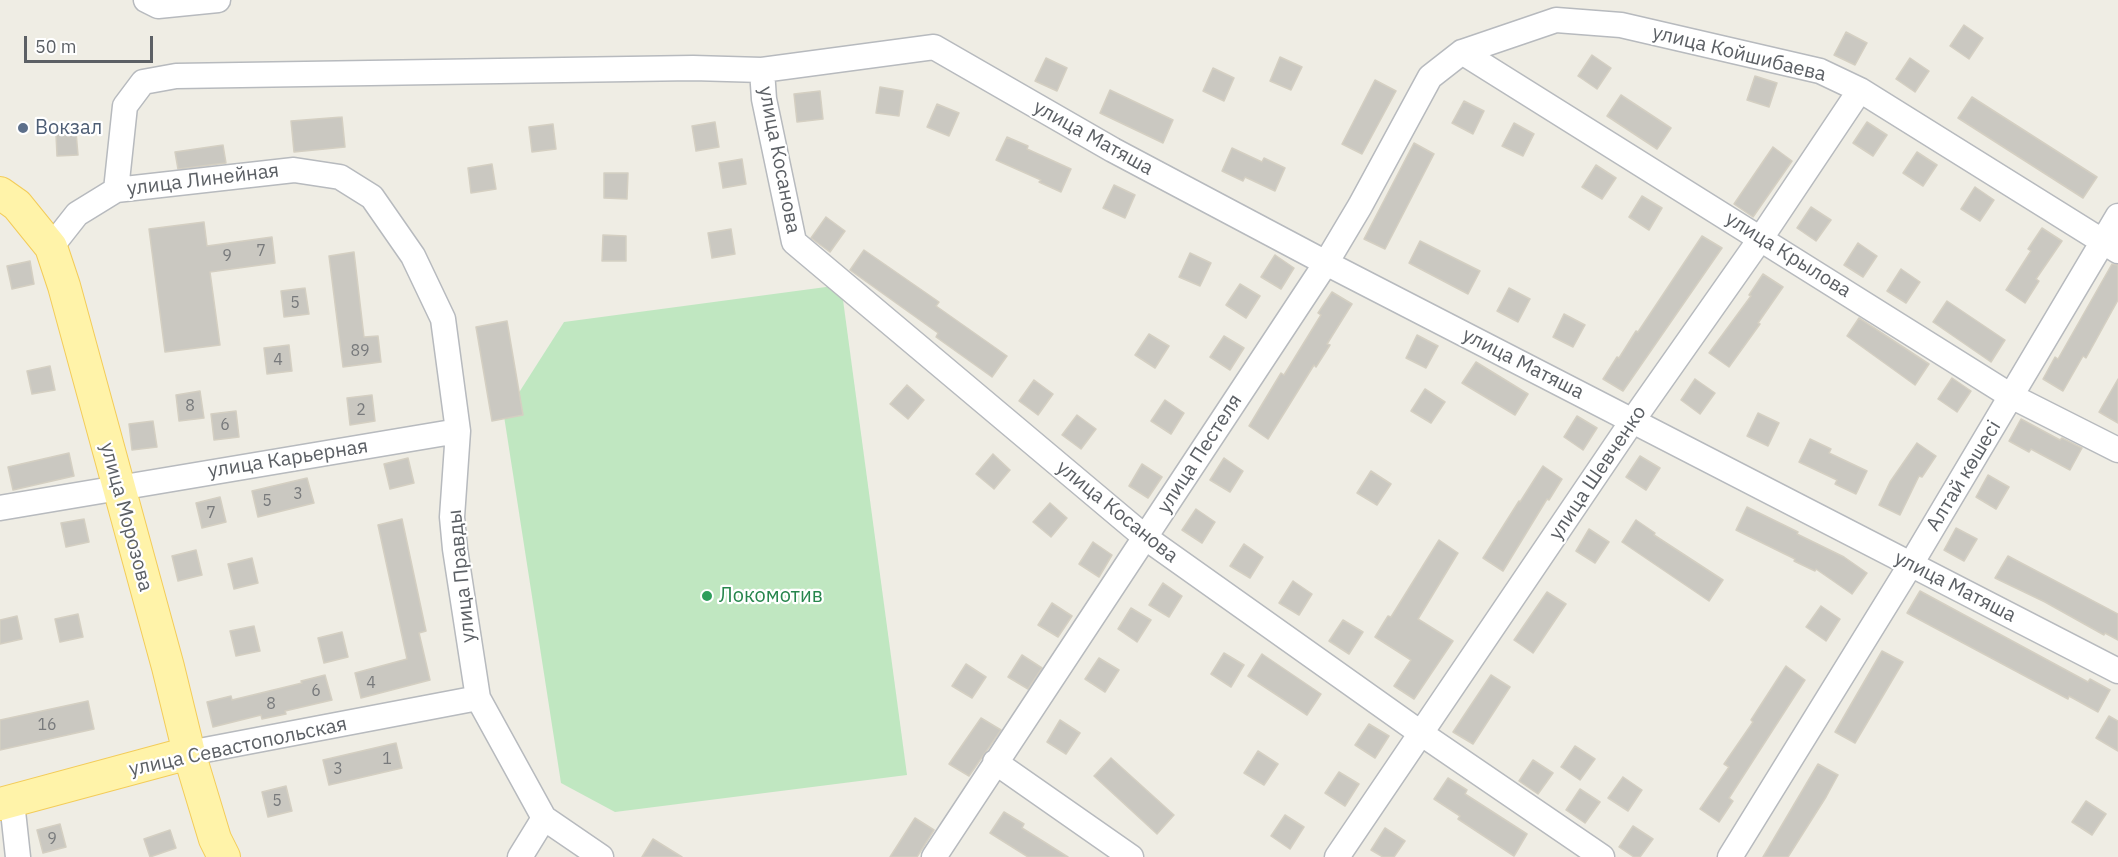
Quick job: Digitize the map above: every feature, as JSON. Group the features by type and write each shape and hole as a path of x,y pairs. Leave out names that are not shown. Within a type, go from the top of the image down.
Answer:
{"main road":[{"name":"улица Морозова","path":"0,194 17,205 51,247 64,286 168,667 189,753 214,839 224,857"},
{"name":"улица Севастопольская","path":"6,803 189,753"}],"street":[{"path":"146,0 158,6 218,0"},
{"name":"улица Койшибаева","path":"1462,52 1556,20 1621,25 1820,71 1860,90 2110,246"},
{"name":"улица Матяша","path":"762,70 934,47 1113,150 1326,263 2118,671"},
{"name":"улица Пестеля","path":"934,857 1326,263 1360,206 1430,77 1462,52"},
{"name":"улица Крылова","path":"1462,52 1761,237 2011,396 2118,450"},
{"path":"116,190 125,106 143,82 176,76 693,68 762,70"},
{"name":"улица Косанова","path":"762,70 764,99 794,242 1146,538 1422,734 1602,857"},
{"name":"улица Шевченко","path":"1337,857 1860,90"},
{"name":"улица Линейная","path":"51,247 77,214 116,190 294,170 340,177 372,197"},
{"name":"улица Правды","path":"372,197 413,256 443,319 458,431 452,517 478,698 544,818 601,857"},
{"name":"Алтай көшесі","path":"1730,857 1911,564 2011,396 2110,246 2118,216"},
{"name":"улица Карьерная","path":"0,508 458,431"},
{"name":"улица Севастопольская","path":"189,753 478,698"},
{"path":"995,762 1131,857"},
{"path":"6,803 18,857"},
{"path":"520,857 544,818"}],"green space":[{"name":"Локомотив","path":"841,285 907,775 615,812 561,783 504,416 564,322"}],"building":[{"path":"1964,25 1983,38 1969,59 1950,46"},
{"path":"1846,32 1867,43 1855,65 1834,55"},
{"path":"1592,55 1611,68 1597,89 1578,76"},
{"path":"1280,57 1302,67 1291,90 1270,81"},
{"path":"1046,58 1067,68 1057,91 1035,81"},
{"path":"1910,58 1929,71 1915,92 1896,79"},
{"path":"1213,68 1234,78 1224,101 1203,91"},
{"path":"1755,76 1777,83 1769,107 1747,100"},
{"path":"1375,80 1396,91 1362,154 1342,144"},
{"path":"880,87 903,91 899,116 876,113"},
{"path":"1110,90 1173,120 1163,143 1100,113"},
{"path":"820,91 823,119 797,122 794,94"},
{"path":"1621,95 1671,128 1657,149 1607,116"},
{"path":"1972,97 2097,177 2083,198 1958,118"},
{"path":"1464,101 1484,111 1473,134 1452,123"},
{"path":"937,104 959,113 949,136 927,127"},
{"path":"342,117 345,147 294,152 291,121"},
{"path":"715,122 719,147 696,151 692,126"},
{"path":"1867,122 1887,135 1873,156 1853,143"},
{"path":"1514,123 1534,134 1523,156 1502,146"},
{"path":"553,124 556,149 532,152 529,127"},
{"path":"76,132 78,155 57,156 56,134"},
{"path":"1007,137 1071,169 1061,192 1039,182 1041,180 996,160"},
{"path":"1414,143 1434,154 1385,249 1364,239"},
{"path":"223,145 226,163 178,169 175,152"},
{"path":"1773,147 1792,161 1753,217 1734,204"},
{"path":"1232,148 1262,162 1264,158 1285,168 1275,191 1245,177 1243,181 1222,171"},
{"path":"1917,152 1937,165 1923,186 1903,173"},
{"path":"742,159 746,184 723,188 719,163"},
{"path":"492,164 496,189 471,193 468,168"},
{"path":"1596,165 1616,178 1602,199 1582,187"},
{"path":"604,173 628,173 627,199 604,198"},
{"path":"1114,185 1135,195 1125,218 1103,208"},
{"path":"1975,187 1994,200 1980,221 1961,209"},
{"path":"1642,196 1662,208 1649,230 1629,217"},
{"path":"1811,207 1831,220 1816,241 1797,228"},
{"path":"826,217 845,231 830,252 811,238"},
{"path":"204,222 207,246 272,237 275,263 210,272 220,345 165,352 149,229"},
{"path":"2042,228 2062,241 2036,279 2039,281 2025,303 2006,290 2031,251 2028,249"},
{"path":"731,229 735,254 712,258 708,233"},
{"path":"603,235 626,236 626,261 602,261"},
{"path":"1702,236 1722,248 1623,391 1603,379 1636,331 1638,332"},
{"path":"1420,241 1480,271 1468,294 1409,263"},
{"path":"1858,243 1877,256 1863,277 1844,265"},
{"path":"864,250 939,302 936,306 1007,356 992,377 936,337 938,333 850,270"},
{"path":"354,252 364,337 378,336 381,362 343,367 329,256"},
{"path":"1190,253 1211,263 1200,286 1179,277"},
{"path":"1275,255 1294,268 1281,289 1261,277"},
{"path":"30,261 34,284 12,289 7,266"},
{"path":"2112,264 2118,265 2118,300 2086,358 2083,356 2063,391 2043,379 2055,357 2058,359"},
{"path":"1901,269 1920,282 1906,303 1887,291"},
{"path":"1763,274 1783,287 1729,367 1709,353 1751,296 1749,295"},
{"path":"1240,284 1260,296 1246,318 1226,305"},
{"path":"305,288 309,314 284,317 281,291"},
{"path":"1509,288 1530,299 1518,322 1497,311"},
{"path":"1332,292 1352,304 1327,344 1330,345 1316,367 1314,365 1268,439 1249,426 1281,373 1284,375 1321,315 1318,313"},
{"path":"1947,301 2005,340 1991,362 1933,322"},
{"path":"1564,314 1585,325 1573,347 1553,337"},
{"path":"1859,318 1929,364 1915,385 1847,336"},
{"path":"507,321 523,415 492,421 476,327"},
{"path":"1149,334 1169,346 1155,368 1135,355"},
{"path":"1417,335 1438,346 1426,368 1406,358"},
{"path":"1224,336 1244,348 1230,370 1210,357"},
{"path":"289,345 292,371 267,374 264,348"},
{"path":"1476,362 1528,394 1515,415 1462,383"},
{"path":"50,366 55,390 32,394 27,371"},
{"path":"1952,378 1971,391 1957,412 1938,399"},
{"path":"1695,379 1715,393 1700,414 1681,400"},
{"path":"2118,379 2118,423 2099,412"},
{"path":"1034,380 1053,394 1038,415 1019,401"},
{"path":"907,385 924,400 908,419 890,404"},
{"path":"1425,389 1445,402 1431,423 1411,411"},
{"path":"200,391 204,418 179,421 176,395"},
{"path":"372,395 375,421 350,425 347,398"},
{"path":"1165,400 1184,413 1171,434 1151,421"},
{"path":"236,411 239,437 214,440 211,414"},
{"path":"1758,413 1779,423 1768,446 1747,436"},
{"path":"1077,415 1096,429 1081,449 1062,435"},
{"path":"1577,416 1597,428 1583,450 1564,437"},
{"path":"2021,419 2060,440 2062,438 2082,448 2070,470 2031,449 2029,452 2009,441"},
{"path":"153,421 157,447 132,450 129,424"},
{"path":"1810,439 1831,449 1829,453 1867,471 1856,494 1835,484 1837,480 1799,462"},
{"path":"1917,443 1936,456 1922,477 1919,476 1900,515 1879,505 1890,482"},
{"path":"69,453 74,476 13,490 8,467"},
{"path":"993,454 1010,470 994,489 976,474"},
{"path":"1640,456 1660,468 1646,490 1626,477"},
{"path":"408,458 414,483 390,489 384,464"},
{"path":"1224,458 1243,471 1230,492 1210,480"},
{"path":"1142,464 1162,477 1148,498 1129,486"},
{"path":"1543,466 1562,479 1549,500 1547,499 1503,571 1483,558"},
{"path":"1371,471 1391,484 1377,505 1357,493"},
{"path":"1988,475 2009,487 1996,509 1976,497"},
{"path":"307,478 314,503 258,517 252,491"},
{"path":"220,497 226,522 202,528 196,503"},
{"path":"1050,503 1067,518 1051,537 1033,522"},
{"path":"1747,507 1844,557 1867,573 1852,594 1816,569 1815,571 1794,561 1795,559 1736,530"},
{"path":"1196,509 1215,522 1202,543 1182,530"},
{"path":"84,519 89,542 66,547 61,523"},
{"path":"402,519 426,631 419,633 430,680 361,698 355,673 407,659 378,525"},
{"path":"1636,520 1655,533 1654,535 1723,580 1709,601 1622,542"},
{"path":"1956,528 1977,539 1964,561 1944,550"},
{"path":"1589,529 1609,542 1595,563 1576,551"},
{"path":"1439,540 1458,553 1418,619 1453,641 1414,699 1394,686 1411,660 1375,637 1388,616 1391,617"},
{"path":"1093,542 1112,555 1099,577 1079,564"},
{"path":"1244,544 1263,557 1250,578 1230,566"},
{"path":"196,550 202,575 178,581 172,556"},
{"path":"2008,556 2118,614 2118,640 2105,633 2104,635 2045,602 1995,578"},
{"path":"252,558 258,583 234,589 228,564"},
{"path":"1293,581 1312,594 1299,615 1279,603"},
{"path":"1163,583 1182,596 1169,617 1149,605"},
{"path":"1920,591 2088,682 2090,679 2110,690 2098,712 2069,696 2068,699 1907,613"},
{"path":"1547,592 1566,604 1533,653 1514,640"},
{"path":"1052,603 1072,616 1058,637 1038,625"},
{"path":"1821,606 1840,619 1826,641 1806,627"},
{"path":"1131,608 1151,620 1137,642 1118,629"},
{"path":"78,614 83,637 60,642 55,619"},
{"path":"17,616 22,639 0,644 0,620"},
{"path":"1343,620 1363,632 1349,654 1329,641"},
{"path":"254,626 260,651 236,656 230,631"},
{"path":"342,632 348,657 324,663 318,638"},
{"path":"1882,651 1903,662 1855,743 1835,732"},
{"path":"1224,653 1244,665 1231,687 1211,674"},
{"path":"1262,654 1321,694 1307,715 1248,676"},
{"path":"1022,655 1042,668 1028,689 1008,677"},
{"path":"1099,658 1119,670 1105,692 1085,679"},
{"path":"966,664 986,677 972,698 952,686"},
{"path":"1786,666 1805,680 1729,798 1733,801 1719,822 1700,809 1729,767 1724,764 1753,722 1751,720"},
{"path":"325,675 332,700 285,711 286,714 262,719 261,715 213,727 207,702 231,696 232,700"},
{"path":"1491,675 1510,687 1473,744 1453,732"},
{"path":"88,701 94,729 0,750 0,720"},
{"path":"2109,716 2118,721 2118,751 2096,738"},
{"path":"981,718 1001,730 969,776 949,764"},
{"path":"1060,720 1080,733 1066,754 1047,742"},
{"path":"1369,724 1389,736 1375,758 1355,745"},
{"path":"396,743 402,768 329,785 323,760"},
{"path":"1575,746 1595,759 1580,780 1561,767"},
{"path":"1258,751 1278,764 1264,785 1244,773"},
{"path":"1111,758 1174,815 1157,834 1094,776"},
{"path":"1533,760 1553,773 1538,794 1519,781"},
{"path":"1818,764 1838,775 1826,797 1788,857 1763,857"},
{"path":"1339,772 1359,784 1345,806 1325,793"},
{"path":"1623,777 1642,790 1628,811 1608,798"},
{"path":"1448,778 1467,790 1465,794 1527,834 1514,856 1458,819 1460,816 1434,799"},
{"path":"286,786 292,811 268,817 262,792"},
{"path":"1580,789 1600,802 1585,823 1566,810"},
{"path":"2086,801 2106,814 2092,835 2072,822"},
{"path":"1004,812 1024,824 1022,828 1068,857 1028,857 990,833"},
{"path":"1285,815 1304,827 1290,849 1271,836"},
{"path":"915,818 934,830 917,857 890,857"},
{"path":"60,824 66,847 43,853 37,830"},
{"path":"1633,826 1653,839 1640,857 1634,857 1619,847"},
{"path":"1385,828 1405,841 1394,857 1383,857 1371,850"},
{"path":"170,830 176,848 150,857 144,839"},
{"path":"653,839 682,857 642,857"}],"place":[{"name":"Вокзал","path":"23,128"},
{"name":"Локомотив","path":"707,596"}]}
